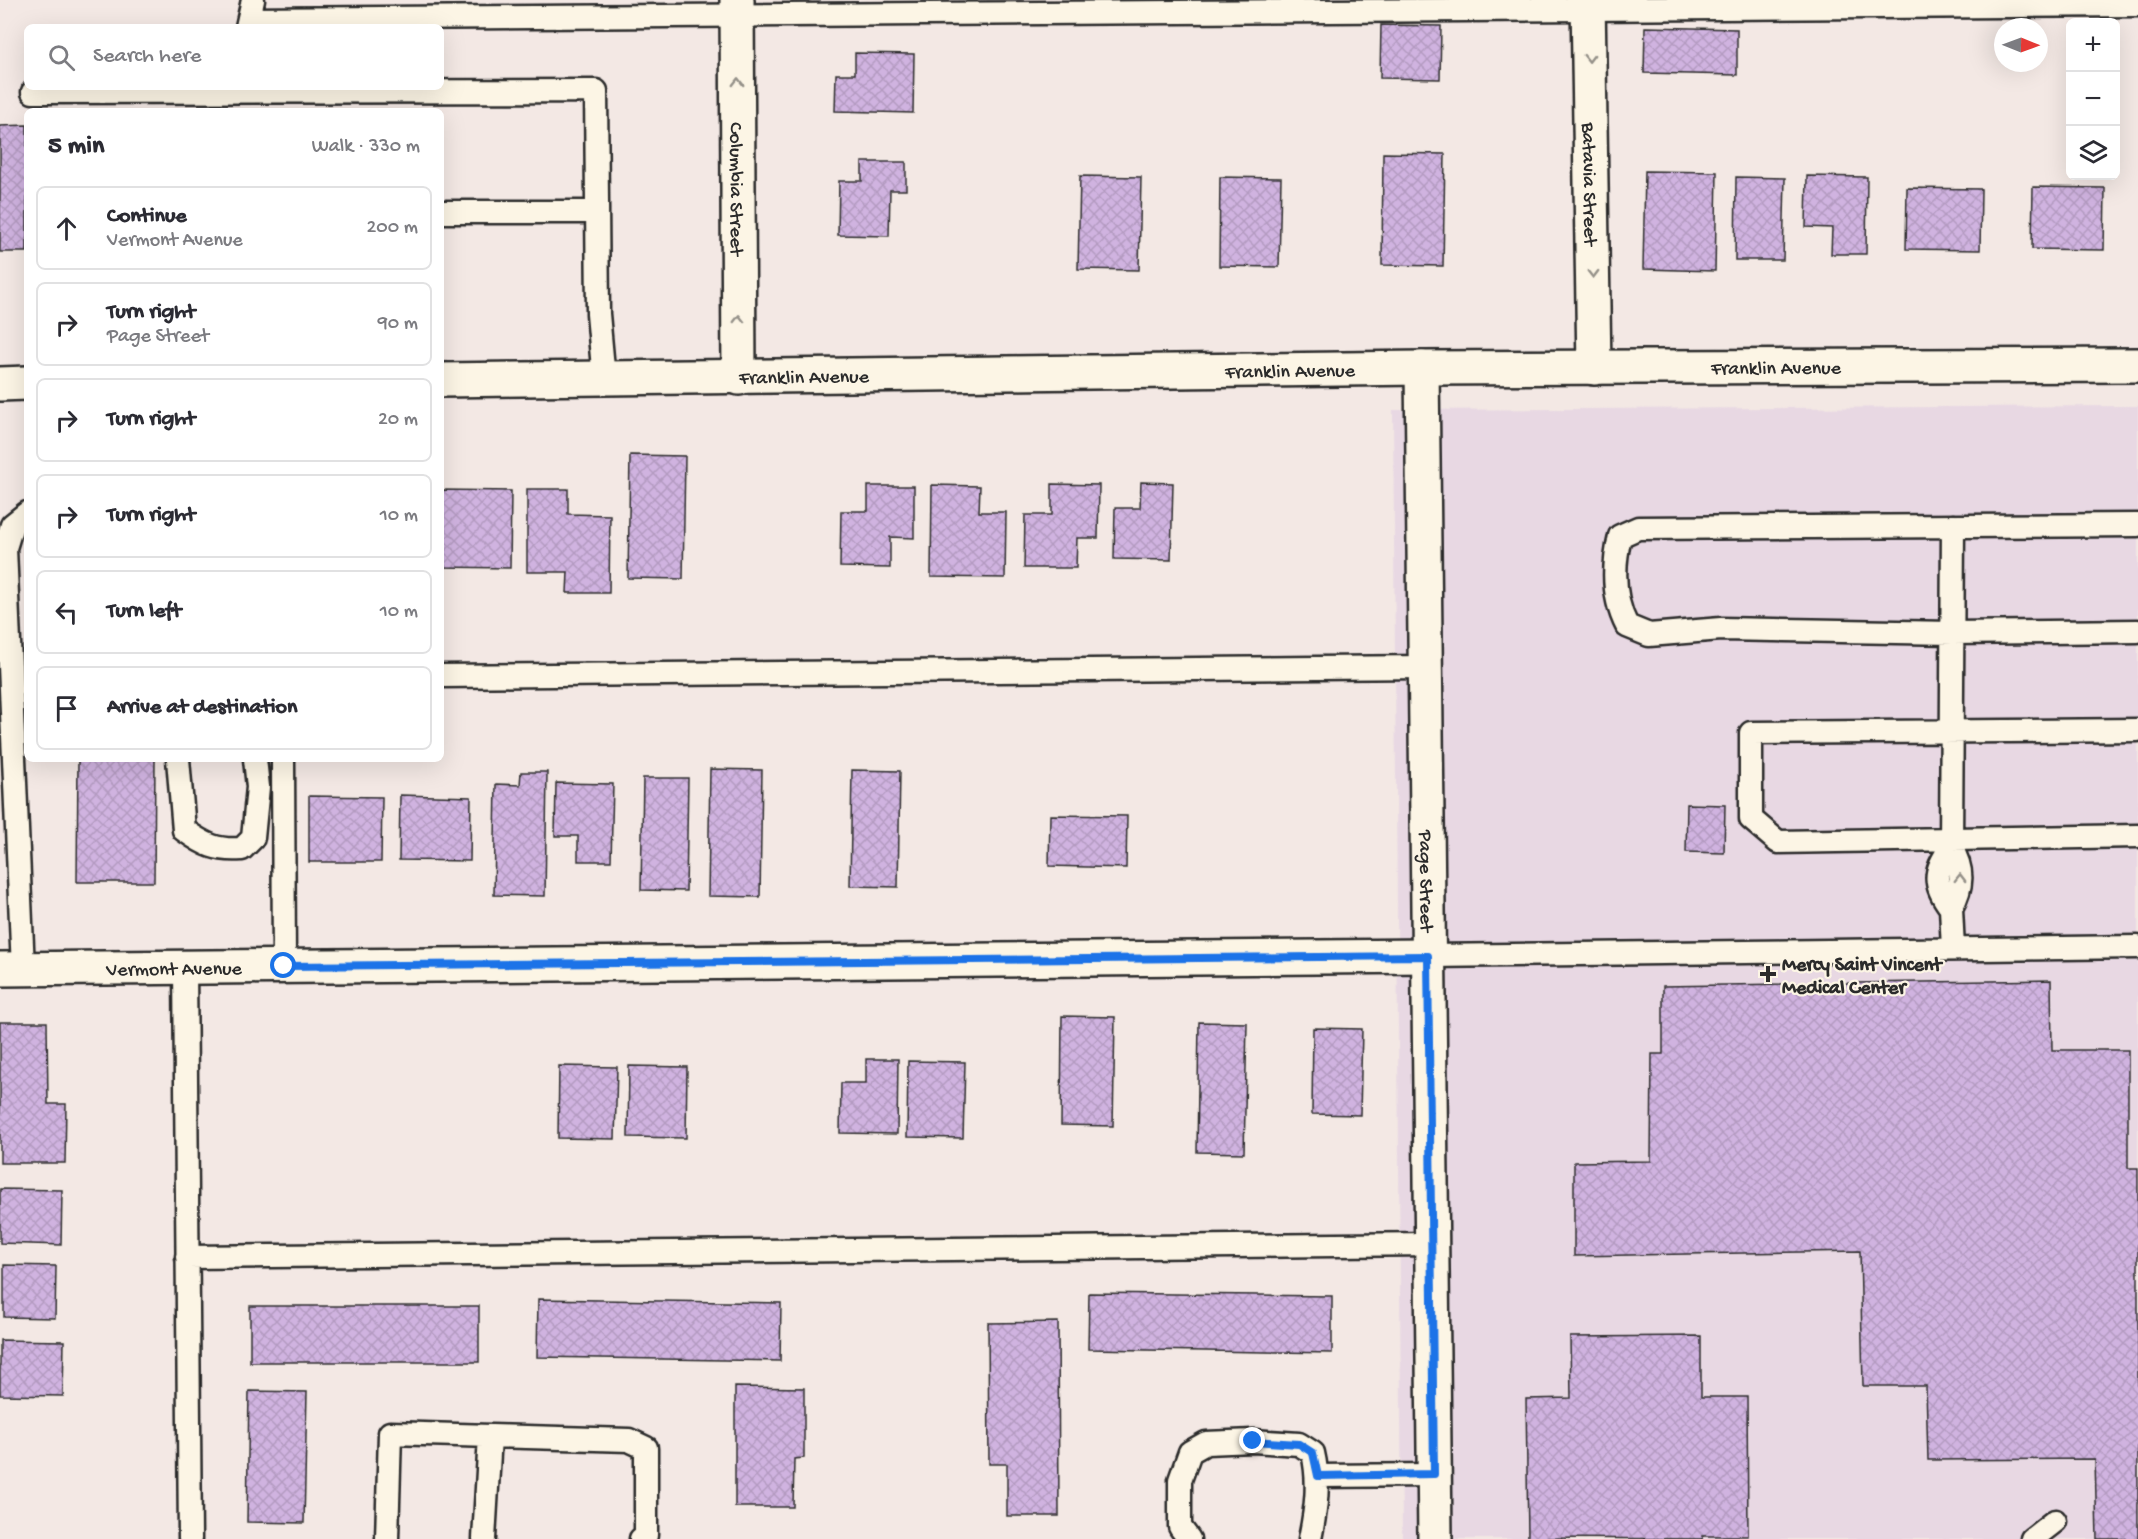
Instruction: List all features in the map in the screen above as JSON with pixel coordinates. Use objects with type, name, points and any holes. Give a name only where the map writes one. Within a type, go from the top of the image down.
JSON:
[{"type":"street","name":"Batavia Street","points":[[1588,5],[1594,368]]},
{"type":"street","name":"Columbia Street","points":[[737,8],[739,378]]},
{"type":"street","name":"Franklin Avenue","points":[[444,380],[1422,368],[2138,365]]},
{"type":"street","name":"Page Street","points":[[1422,368],[1435,1539]]},
{"type":"street","points":[[0,384],[24,383]]},
{"type":"street","name":"Vermont Avenue","points":[[12,969],[1428,956]]},
{"type":"lane","points":[[250,15],[737,8],[2138,5]]},
{"type":"lane","points":[[33,92],[312,101],[597,91],[598,314],[604,379]]},
{"type":"lane","points":[[444,212],[597,212]]},
{"type":"lane","points":[[12,969],[6,548],[12,525],[24,515]]},
{"type":"lane","points":[[2138,525],[1638,528],[1620,536],[1615,556],[1617,607],[1627,626],[1649,635],[1721,629],[1953,633],[2138,631]]},
{"type":"lane","points":[[1953,526],[1951,843],[1938,865],[1938,892],[1951,908],[1953,949]]},
{"type":"lane","points":[[444,676],[1426,667]]},
{"type":"lane","points":[[2138,730],[1751,733],[1751,819],[1778,842],[1951,843],[2138,836]]},
{"type":"lane","points":[[178,762],[184,830],[198,840],[222,850],[242,849],[253,838],[258,787],[255,762]]},
{"type":"lane","points":[[283,762],[284,966]]},
{"type":"lane","points":[[1428,956],[2138,947]]},
{"type":"lane","points":[[185,967],[190,1539]]},
{"type":"lane","points":[[187,1257],[1432,1244]]},
{"type":"lane","points":[[387,1539],[390,1433],[629,1440],[646,1448],[646,1535],[641,1539]]},
{"type":"lane","points":[[484,1539],[490,1436]]},
{"type":"lane","points":[[1190,1539],[1180,1527],[1180,1480],[1190,1452],[1206,1443],[1253,1441],[1299,1444],[1313,1453],[1318,1476],[1316,1512],[1310,1539]]},
{"type":"lane","points":[[1318,1476],[1434,1474]]},
{"type":"lane","points":[[2032,1539],[2055,1521]]},
{"type":"shaded area","name":"Mercy Saint Vincent Medical Center","points":[[2138,406],[2138,1539],[1402,1539],[1393,410]]},
{"type":"building","points":[[1381,25],[1441,26],[1440,79],[1380,78]]},
{"type":"building","points":[[1645,27],[1737,29],[1737,75],[1644,73]]},
{"type":"building","points":[[855,53],[914,54],[913,113],[835,111],[836,74],[855,74]]},
{"type":"building","points":[[24,125],[24,252],[0,252],[0,126]]},
{"type":"building","points":[[1383,153],[1445,154],[1443,266],[1382,265]]},
{"type":"building","points":[[862,162],[906,162],[906,190],[890,190],[889,236],[838,235],[839,181],[862,181]]},
{"type":"building","points":[[1645,171],[1717,172],[1715,271],[1643,269]]},
{"type":"building","points":[[1080,176],[1141,177],[1139,270],[1078,269]]},
{"type":"building","points":[[1807,176],[1867,177],[1866,254],[1831,254],[1832,228],[1806,227]]},
{"type":"building","points":[[1220,177],[1281,178],[1279,267],[1219,266]]},
{"type":"building","points":[[1736,177],[1785,178],[1783,260],[1735,260]]},
{"type":"building","points":[[2033,187],[2105,188],[2104,250],[2032,249]]},
{"type":"building","points":[[1907,188],[1981,189],[1980,250],[1906,249]]},
{"type":"building","points":[[630,455],[685,456],[683,579],[628,578]]},
{"type":"building","points":[[1141,482],[1173,483],[1171,560],[1114,559],[1115,508],[1140,508]]},
{"type":"building","points":[[1052,484],[1099,485],[1098,538],[1077,538],[1076,568],[1024,568],[1025,515],[1052,515]]},
{"type":"building","points":[[932,485],[980,486],[979,512],[1006,512],[1005,578],[931,577]]},
{"type":"building","points":[[868,486],[914,486],[914,538],[890,537],[890,568],[840,567],[841,511],[868,511]]},
{"type":"building","points":[[527,489],[568,489],[568,514],[610,515],[609,593],[567,593],[568,572],[527,572]]},
{"type":"building","points":[[444,490],[511,491],[510,568],[444,567]]},
{"type":"building","points":[[78,762],[155,762],[154,882],[77,882]]},
{"type":"building","points":[[710,769],[762,770],[760,897],[708,896]]},
{"type":"building","points":[[852,770],[900,771],[898,887],[850,886]]},
{"type":"building","points":[[521,772],[547,772],[545,896],[494,895],[496,784],[520,785]]},
{"type":"building","points":[[643,778],[688,778],[686,891],[641,890]]},
{"type":"building","points":[[556,783],[613,784],[611,861],[578,861],[578,836],[555,836]]},
{"type":"building","points":[[400,795],[471,797],[470,861],[399,860]]},
{"type":"building","points":[[309,796],[382,797],[381,862],[309,862]]},
{"type":"building","points":[[1687,804],[1725,805],[1724,853],[1686,852]]},
{"type":"building","points":[[1050,815],[1127,816],[1126,868],[1049,866]]},
{"type":"building","points":[[2051,980],[2052,1050],[2128,1050],[2128,1168],[2138,1168],[2138,1539],[2097,1539],[2095,1459],[1928,1460],[1926,1386],[1863,1386],[1860,1251],[1574,1256],[1574,1162],[1651,1161],[1652,1054],[1663,1054],[1663,986]]},
{"type":"building","points":[[1062,1016],[1115,1017],[1113,1126],[1061,1125]]},
{"type":"building","points":[[0,1022],[47,1022],[48,1104],[66,1104],[65,1163],[0,1163]]},
{"type":"building","points":[[1199,1022],[1247,1023],[1244,1153],[1197,1152]]},
{"type":"building","points":[[1313,1028],[1362,1029],[1360,1115],[1312,1114]]},
{"type":"building","points":[[866,1059],[898,1059],[897,1134],[840,1133],[841,1083],[866,1083]]},
{"type":"building","points":[[908,1061],[965,1062],[963,1138],[907,1137]]},
{"type":"building","points":[[559,1066],[617,1067],[615,1139],[558,1138]]},
{"type":"building","points":[[629,1066],[687,1067],[686,1138],[628,1137]]},
{"type":"building","points":[[0,1189],[62,1190],[61,1245],[0,1243]]},
{"type":"building","points":[[4,1265],[56,1266],[55,1318],[4,1317]]},
{"type":"building","points":[[1089,1293],[1332,1296],[1332,1353],[1088,1349]]},
{"type":"building","points":[[538,1299],[781,1303],[780,1361],[537,1357]]},
{"type":"building","points":[[250,1306],[479,1306],[479,1362],[250,1362]]},
{"type":"building","points":[[1058,1322],[1059,1516],[1007,1516],[1007,1464],[989,1464],[988,1323]]},
{"type":"building","points":[[1701,1336],[1701,1397],[1747,1397],[1748,1536],[1703,1536],[1703,1539],[1528,1538],[1526,1399],[1571,1398],[1570,1337]]},
{"type":"building","points":[[0,1340],[64,1341],[63,1396],[0,1395]]},
{"type":"building","points":[[735,1387],[804,1388],[804,1458],[794,1459],[793,1507],[735,1507]]},
{"type":"building","points":[[249,1391],[307,1392],[304,1523],[247,1522]]},
{"type":"place","name":"Mercy Saint Vincent Medical Center","points":[[1768,974]]},
{"type":"route","points":[[284,966],[1428,956],[1434,1474],[1318,1476],[1313,1453],[1299,1444],[1253,1441]]}]
